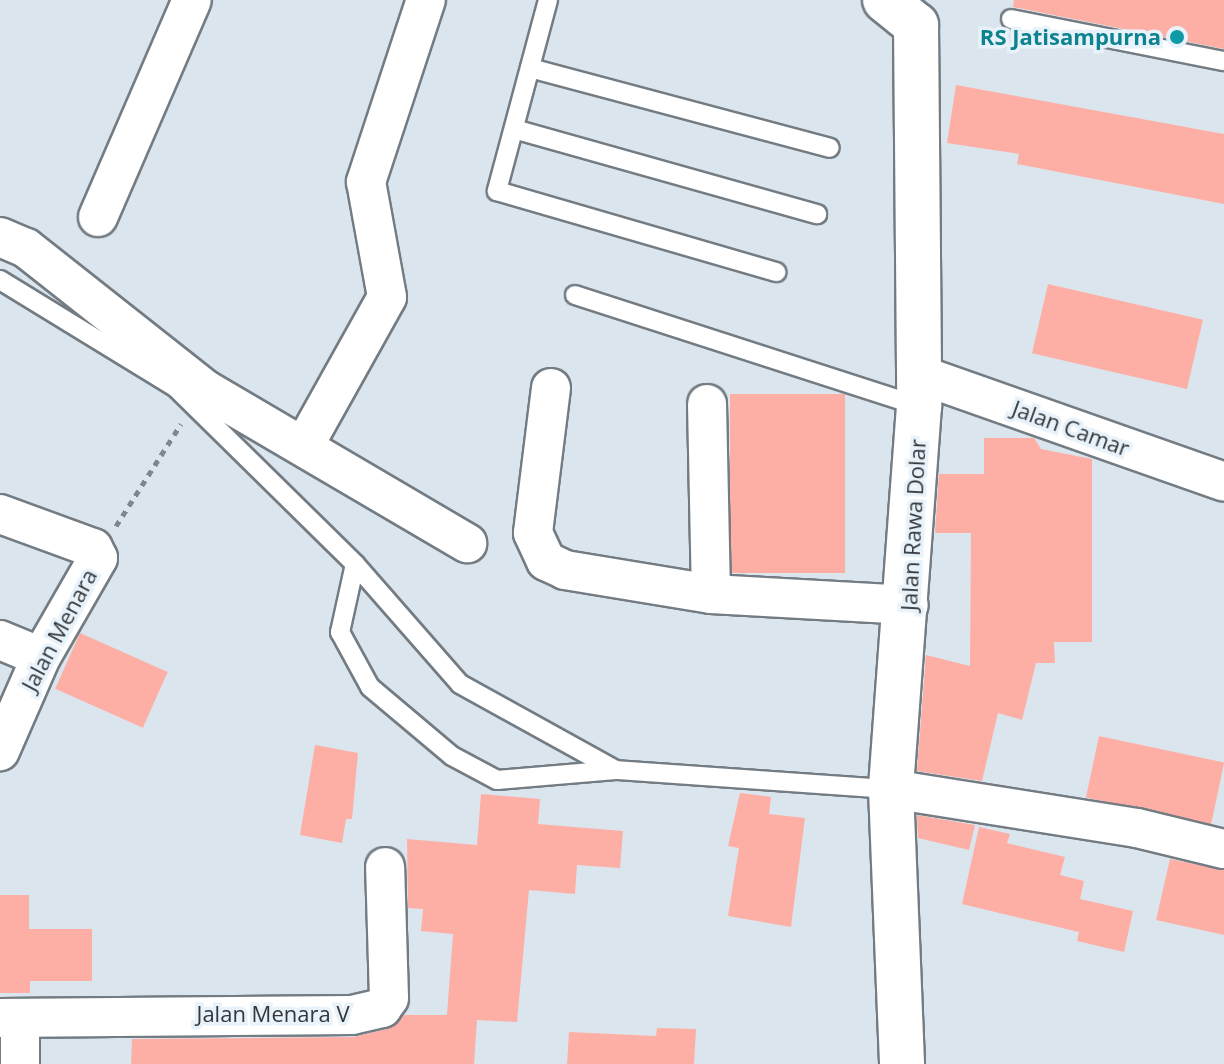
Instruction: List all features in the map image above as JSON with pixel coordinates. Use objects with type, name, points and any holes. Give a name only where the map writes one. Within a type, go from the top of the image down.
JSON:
[{"type":"street","points":[[98,217],[192,0]]},
{"type":"street","points":[[305,444],[387,297],[366,182],[426,0]]},
{"type":"street","name":"Jalan Rawa Dolar","points":[[902,1064],[891,789],[909,605],[918,390],[906,8]]},
{"type":"street","points":[[0,237],[26,248],[206,390],[305,444],[467,543]]},
{"type":"street","points":[[551,388],[536,549],[565,570],[711,594],[909,605]]},
{"type":"street","name":"Jalan Camar","points":[[918,390],[1224,482]]},
{"type":"street","points":[[707,404],[711,594]]},
{"type":"street","name":"Jalan Menara","points":[[0,514],[96,553],[41,657],[0,751]]},
{"type":"street","points":[[0,640],[41,657]]},
{"type":"street","points":[[891,789],[1137,828],[1224,849]]},
{"type":"street","name":"Jalan Menara V","points":[[10,1018],[352,1015],[382,1008],[389,998],[385,867]]},
{"type":"street","points":[[10,1018],[20,1064]]},
{"type":"lane","points":[[548,0],[497,191],[776,272]]},
{"type":"lane","points":[[1011,19],[1224,61]]},
{"type":"lane","points":[[530,68],[830,148]]},
{"type":"lane","points":[[514,129],[817,214]]},
{"type":"lane","points":[[5,287],[176,388],[355,564],[460,684],[616,770]]},
{"type":"lane","points":[[575,295],[918,390]]},
{"type":"lane","points":[[355,564],[340,632],[370,687],[452,756],[497,780],[616,770],[891,789]]},
{"type":"path","name":"Jalan Menara","points":[[96,553],[149,482],[191,405]]},
{"type":"building","name":"RS Jatisampurna","points":[[1014,0],[1224,0],[1224,49],[1013,7]]},
{"type":"building","points":[[956,85],[1224,134],[1224,204],[1017,164],[1019,154],[947,143]]},
{"type":"building","points":[[1048,284],[1203,320],[1187,389],[1032,353]]},
{"type":"building","points":[[730,394],[845,394],[845,573],[730,573]]},
{"type":"building","points":[[984,438],[1034,438],[1041,449],[1092,459],[1092,642],[1054,642],[1055,663],[1036,663],[1022,720],[998,713],[982,781],[917,771],[926,655],[970,666],[971,533],[935,533],[939,474],[984,474]]},
{"type":"building","points":[[80,633],[168,672],[143,728],[55,689]]},
{"type":"building","points":[[1099,736],[1224,763],[1211,824],[1086,798]]},
{"type":"building","points":[[315,745],[358,753],[352,819],[346,819],[342,843],[300,835]]},
{"type":"building","points":[[740,793],[771,797],[769,814],[805,818],[791,927],[728,916],[739,848],[728,846]]},
{"type":"building","points":[[481,794],[540,799],[538,824],[623,831],[620,868],[577,865],[575,894],[529,890],[517,1022],[477,1020],[474,1064],[131,1064],[132,1039],[353,1037],[387,1029],[404,1015],[447,1015],[453,934],[421,931],[423,909],[408,908],[407,839],[477,845]]},
{"type":"building","points":[[917,815],[975,825],[969,850],[918,838]]},
{"type":"building","points":[[979,827],[1010,834],[1007,843],[1065,857],[1060,875],[1084,881],[1080,899],[1133,911],[1124,952],[1077,941],[1079,932],[962,904]]},
{"type":"building","points":[[1170,859],[1224,870],[1224,935],[1156,920]]},
{"type":"building","points":[[0,895],[29,895],[29,929],[92,929],[92,981],[30,981],[30,993],[0,993]]},
{"type":"building","points":[[657,1028],[696,1029],[694,1064],[567,1064],[569,1032],[656,1036]]},
{"type":"place","name":"RS Jatisampurna","points":[[1177,37]]}]
